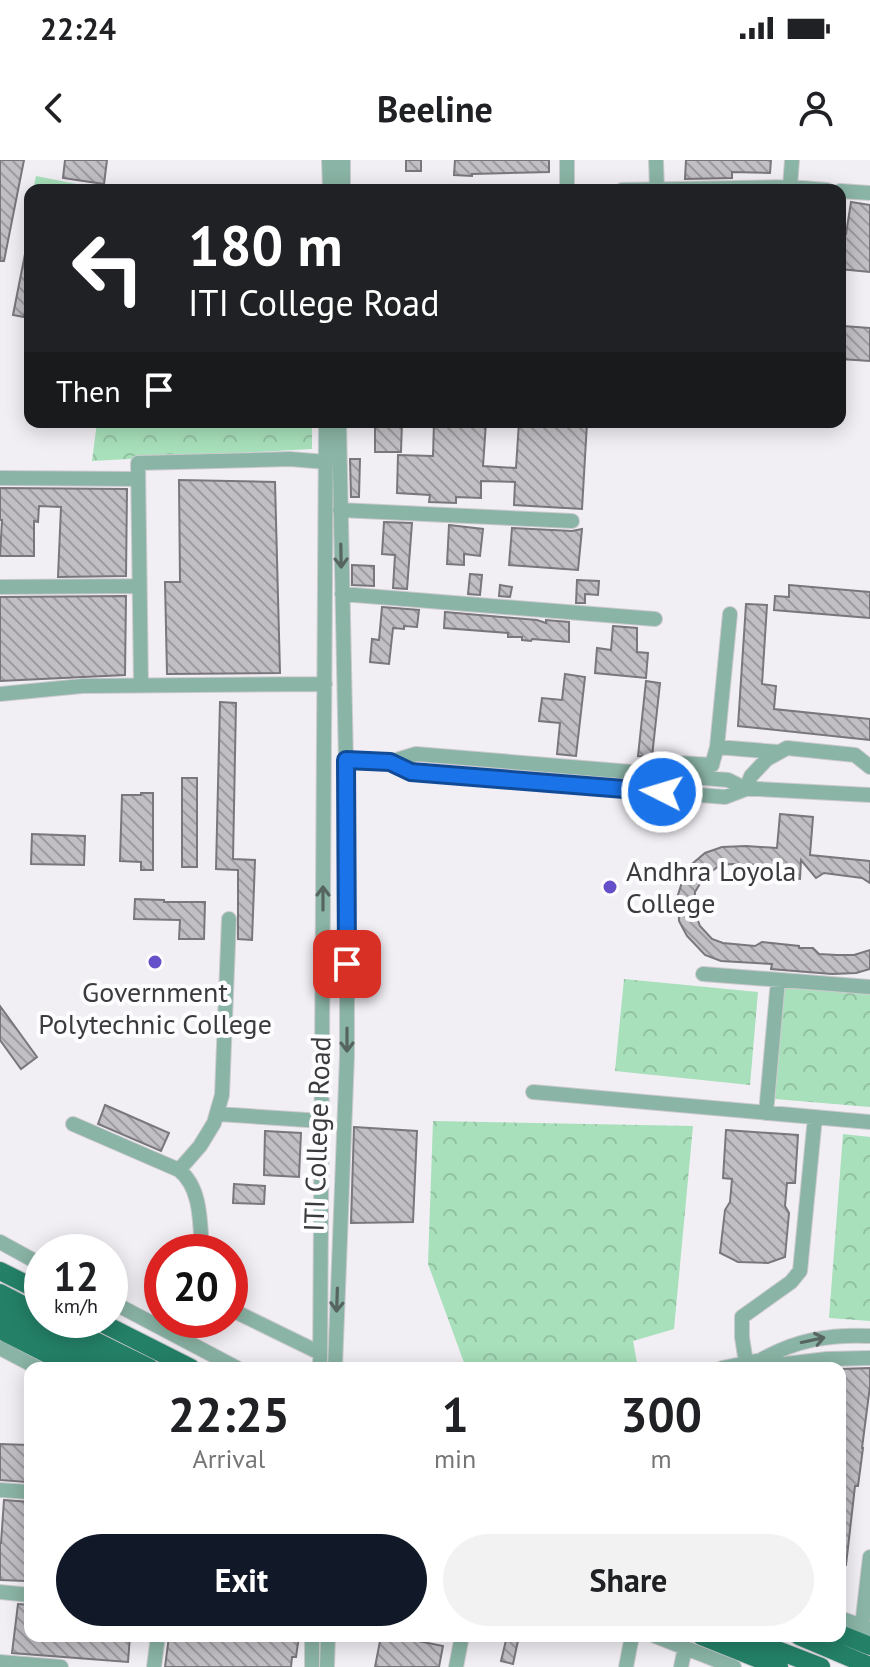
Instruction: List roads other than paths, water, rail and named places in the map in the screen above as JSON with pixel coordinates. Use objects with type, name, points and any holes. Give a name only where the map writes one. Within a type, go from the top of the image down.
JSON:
[{"type":"main road","points":[[0,1271],[24,1283]]},
{"type":"main road","points":[[0,1293],[24,1306]]},
{"type":"main road","points":[[0,1312],[101,1362]]},
{"type":"main road","points":[[0,1330],[63,1362]]},
{"type":"main road","points":[[128,1336],[179,1362]]},
{"type":"main road","points":[[89,1338],[138,1362]]},
{"type":"main road","points":[[846,1636],[870,1646]]},
{"type":"main road","points":[[716,1642],[779,1667]]},
{"type":"main road","points":[[756,1642],[821,1667]]},
{"type":"main road","points":[[813,1642],[870,1666]]},
{"type":"street","points":[[329,160],[330,184]]},
{"type":"street","points":[[343,160],[343,184]]},
{"type":"street","points":[[567,160],[567,184]]},
{"type":"street","points":[[656,160],[657,184]]},
{"type":"street","points":[[790,184],[792,160]]},
{"type":"street","points":[[846,191],[870,193]]},
{"type":"street","name":"ITI College Road","points":[[320,1361],[326,428]]},
{"type":"street","name":"ITI College Road","points":[[335,1362],[347,1056],[346,760],[339,428]]},
{"type":"street","points":[[141,685],[138,463],[290,459],[326,462]]},
{"type":"street","points":[[0,478],[138,479]]},
{"type":"street","points":[[340,510],[572,521]]},
{"type":"street","points":[[0,587],[139,586]]},
{"type":"street","points":[[342,594],[655,619]]},
{"type":"street","points":[[679,763],[712,765],[717,747],[730,614]]},
{"type":"street","points":[[0,694],[82,686],[325,684]]},
{"type":"street","points":[[717,747],[779,752]]},
{"type":"street","points":[[746,789],[751,776],[767,759],[787,748],[855,755],[867,762]]},
{"type":"street","points":[[346,760],[390,762],[416,754],[728,780],[746,789]]},
{"type":"street","points":[[390,762],[411,772],[725,797],[746,789],[870,795]]},
{"type":"street","points":[[662,792],[664,775]]},
{"type":"street","points":[[179,1170],[200,1146],[214,1123],[222,1095],[229,919]]},
{"type":"street","points":[[703,974],[870,987]]},
{"type":"street","points":[[766,1113],[778,980]]},
{"type":"street","points":[[533,1092],[870,1122]]},
{"type":"street","points":[[218,1114],[322,1121]]},
{"type":"street","points":[[754,1362],[742,1337],[742,1317],[791,1282],[800,1271],[815,1117]]},
{"type":"street","points":[[73,1124],[187,1176],[197,1200],[200,1234]]},
{"type":"street","points":[[0,1242],[24,1255]]},
{"type":"street","points":[[128,1310],[226,1362]]},
{"type":"street","points":[[248,1319],[320,1361]]},
{"type":"street","points":[[758,1362],[782,1348],[825,1337],[870,1336]]},
{"type":"street","points":[[0,1348],[27,1362]]},
{"type":"street","points":[[802,1362],[870,1358]]},
{"type":"street","points":[[0,1490],[24,1492]]},
{"type":"street","points":[[846,1620],[866,1628],[870,1557]]},
{"type":"street","points":[[0,1592],[24,1594]]},
{"type":"street","points":[[154,1667],[157,1642]]},
{"type":"street","points":[[312,1642],[312,1667]]},
{"type":"street","points":[[327,1667],[328,1642]]},
{"type":"street","points":[[456,1667],[461,1642]]},
{"type":"street","points":[[626,1667],[631,1642]]},
{"type":"street","points":[[670,1642],[734,1667]]},
{"type":"street","points":[[681,1667],[685,1648]]},
{"type":"street","points":[[0,1662],[61,1667]]},
{"type":"place","name":"Andhra Loyola College","points":[[610,887]]},
{"type":"place","name":"Government Polytechnic College","points":[[155,962]]}]
